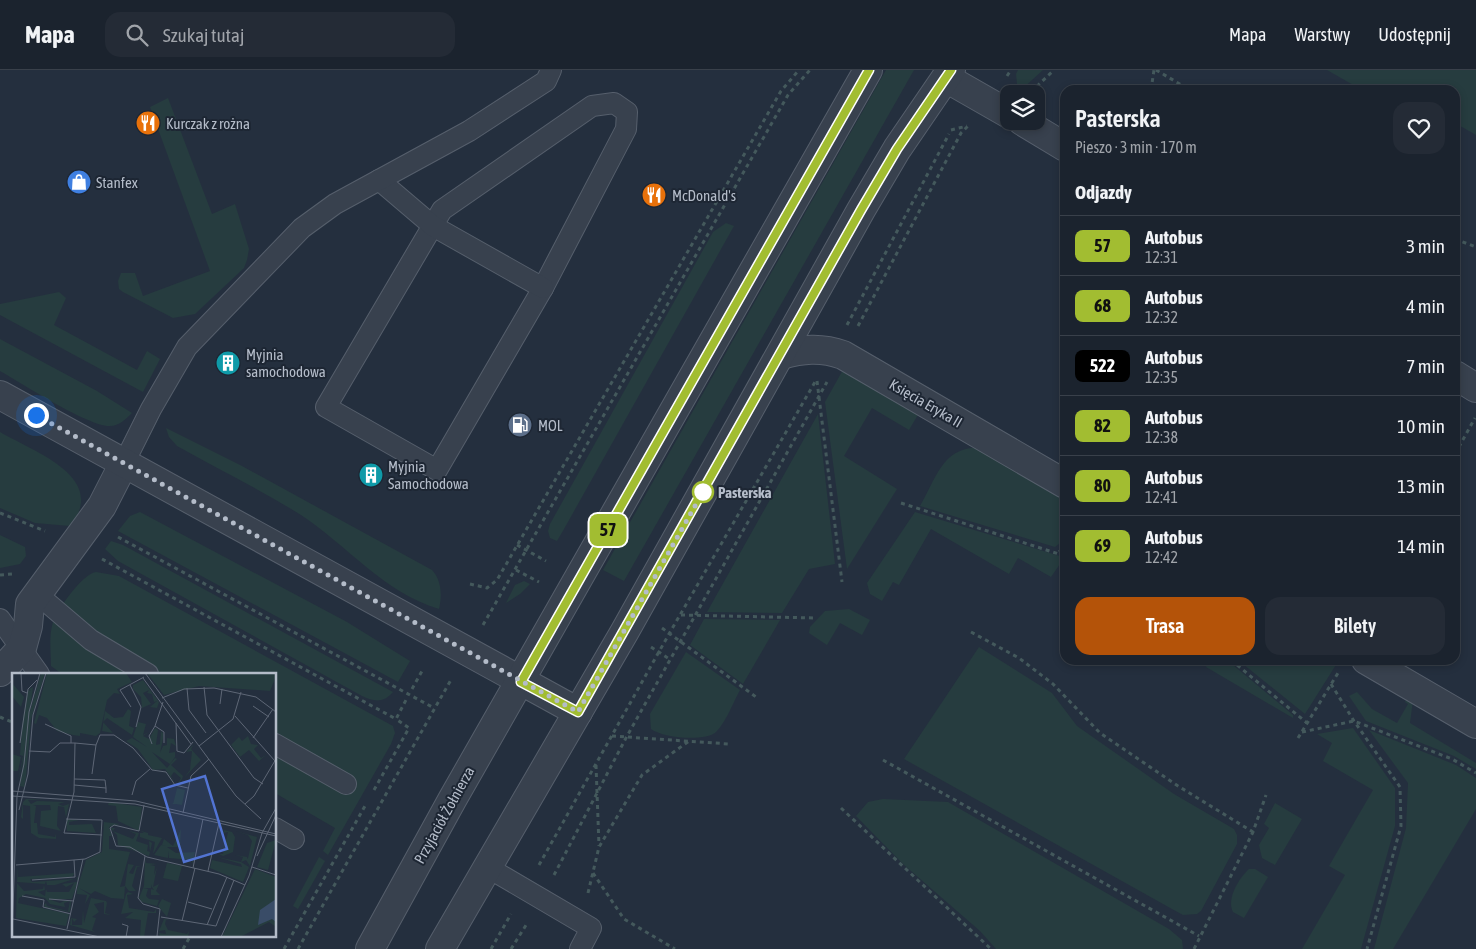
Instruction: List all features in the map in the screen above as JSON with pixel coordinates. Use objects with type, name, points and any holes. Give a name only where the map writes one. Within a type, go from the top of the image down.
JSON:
[{"type":"street","name":"Przyjaciół Żołnierza","points":[[370,949],[452,800],[521,682],[868,70]]},
{"type":"street","points":[[440,949],[578,712],[897,149],[948,74],[1000,108]]},
{"type":"street","points":[[1037,130],[1060,144]]},
{"type":"street","name":"Księcia Eryka II","points":[[781,354],[806,348],[833,351],[843,355],[1060,481]]},
{"type":"street","points":[[1460,378],[1476,388]]},
{"type":"street","points":[[0,395],[578,712]]},
{"type":"street","points":[[0,672],[22,648],[28,626],[30,604],[102,506],[124,463]]},
{"type":"street","points":[[1356,665],[1476,724]]},
{"type":"lane","points":[[124,463],[162,389],[187,347],[302,228],[335,204],[469,131],[546,81],[550,70]]},
{"type":"lane","points":[[614,103],[627,112],[626,130],[543,288],[437,470],[326,407],[442,210],[592,106],[614,103]]},
{"type":"lane","points":[[379,180],[432,226],[543,288]]},
{"type":"lane","points":[[37,594],[91,640],[146,673]]},
{"type":"lane","points":[[0,619],[22,648],[37,673]]},
{"type":"lane","points":[[276,745],[346,784]]},
{"type":"lane","points":[[276,829],[294,839]]},
{"type":"lane","points":[[487,867],[591,928],[580,949]]},
{"type":"path","points":[[470,584],[482,587],[492,585],[781,91],[799,70]]},
{"type":"path","points":[[493,608],[788,95],[810,70]]},
{"type":"path","points":[[1038,85],[1054,70]]},
{"type":"path","points":[[1152,85],[1155,70],[1181,85]]},
{"type":"path","points":[[855,332],[961,133],[971,121]]},
{"type":"path","points":[[842,334],[955,124]]},
{"type":"path","points":[[1460,241],[1476,247]]},
{"type":"path","points":[[511,949],[533,895],[596,764],[816,379],[842,582]]},
{"type":"path","points":[[491,949],[533,895],[596,794],[828,381]]},
{"type":"path","points":[[1460,445],[1476,417]]},
{"type":"path","points":[[901,503],[1059,552]]},
{"type":"path","points":[[0,513],[40,530],[47,531]]},
{"type":"path","points":[[110,535],[126,541],[434,708]]},
{"type":"path","points":[[517,545],[546,561]]},
{"type":"path","points":[[93,555],[396,719],[409,728],[371,796]]},
{"type":"path","points":[[516,570],[533,579]]},
{"type":"path","points":[[680,614],[815,618]]},
{"type":"path","points":[[661,628],[756,697]]},
{"type":"path","points":[[971,632],[1019,658],[1054,684],[1100,733],[1178,786],[1253,832]]},
{"type":"path","points":[[648,645],[671,660]]},
{"type":"path","points":[[1237,665],[1307,723]]},
{"type":"path","points":[[1298,738],[1331,684],[1353,665]]},
{"type":"path","points":[[412,689],[422,671]]},
{"type":"path","points":[[1331,684],[1400,787],[1400,826],[1367,949]]},
{"type":"path","points":[[298,949],[442,694]]},
{"type":"path","points":[[396,719],[406,700]]},
{"type":"path","points":[[0,717],[12,722]]},
{"type":"path","points":[[1302,732],[1354,721],[1452,759],[1476,773]]},
{"type":"path","points":[[612,736],[729,744]]},
{"type":"path","points":[[599,847],[642,776],[689,741]]},
{"type":"path","points":[[883,760],[1199,936]]},
{"type":"path","points":[[581,922],[599,847],[596,764]]},
{"type":"path","points":[[1194,949],[1253,832],[1266,795]]},
{"type":"path","points":[[284,949],[366,804]]},
{"type":"path","points":[[841,808],[990,949]]},
{"type":"path","points":[[593,873],[624,919],[674,949]]},
{"type":"path","points":[[183,949],[190,936]]},
{"type":"green space","points":[[886,70],[914,70],[624,581],[603,570]]},
{"type":"green space","points":[[1018,70],[1043,70],[1026,85],[1018,85],[1016,74]]},
{"type":"green space","points":[[1327,70],[1476,70],[1476,135],[1460,126],[1460,85],[1353,85]]},
{"type":"green space","points":[[168,98],[212,214],[235,204],[249,249],[244,268],[195,314],[173,318],[123,292],[119,289],[118,281],[121,273],[135,273],[143,296],[210,271],[150,107]]},
{"type":"green space","points":[[726,223],[734,226],[557,541],[550,538],[548,531],[550,524],[713,232]]},
{"type":"green space","points":[[59,292],[66,298],[54,325],[137,370],[147,351],[160,359],[143,392],[0,315],[0,304]]},
{"type":"green space","points":[[0,339],[97,391],[132,413],[125,420],[110,426],[87,420],[55,403],[0,371]]},
{"type":"green space","points":[[844,368],[919,413],[909,430],[872,408],[844,456],[897,489],[847,569],[825,402]]},
{"type":"green space","points":[[818,414],[835,564],[809,569],[782,613],[707,612]]},
{"type":"green space","points":[[166,428],[242,466],[432,570],[438,579],[440,589],[439,609],[400,592],[301,515],[177,446],[169,437]]},
{"type":"green space","points":[[0,432],[47,457],[74,480],[80,493],[80,509],[70,526],[35,523],[0,508]]},
{"type":"green space","points":[[981,448],[1060,493],[1060,543],[1055,547],[920,506],[942,466],[958,452]]},
{"type":"green space","points":[[140,512],[347,622],[410,661],[398,682],[118,531],[130,516]]},
{"type":"green space","points":[[915,512],[1060,556],[1060,564],[1051,577],[1018,558],[1009,574],[931,529],[899,585],[893,582],[882,601],[870,594],[867,583]]},
{"type":"green space","points":[[0,535],[25,547],[26,556],[20,564],[0,568]]},
{"type":"green space","points":[[111,541],[123,545],[393,692],[382,700],[362,696],[118,561],[105,549]]},
{"type":"green space","points":[[96,572],[119,576],[393,726],[395,733],[391,744],[328,855],[323,851],[335,828],[276,794],[276,673],[61,673],[51,666],[51,635],[54,620],[70,594],[90,574]]},
{"type":"green space","points":[[524,581],[530,584],[520,594],[506,603],[515,585]]},
{"type":"green space","points":[[849,609],[870,620],[862,635],[840,623],[827,645],[809,633],[810,627],[825,611]]},
{"type":"green space","points":[[704,619],[780,620],[743,684],[690,645]]},
{"type":"green space","points":[[979,647],[1052,693],[1077,726],[1174,794],[1234,829],[1237,835],[1237,844],[1201,911],[1197,914],[1183,915],[904,759]]},
{"type":"green space","points":[[686,652],[740,690],[726,718],[716,732],[703,737],[674,737],[651,729],[650,714]]},
{"type":"green space","points":[[1207,665],[1233,665],[1293,715],[1293,718],[1206,667]]},
{"type":"green space","points":[[1244,665],[1336,665],[1305,714]]},
{"type":"green space","points":[[1357,692],[1372,709],[1397,723],[1408,704],[1405,702],[1408,697],[1413,700],[1410,723],[1476,763],[1476,769],[1454,756],[1366,721],[1349,696]]},
{"type":"green space","points":[[1353,728],[1395,788],[1395,826],[1361,949],[1302,949],[1345,875],[1329,866],[1373,790],[1323,761],[1332,743],[1317,734]]},
{"type":"green space","points":[[1369,730],[1456,765],[1476,778],[1476,809],[1393,949],[1374,949],[1406,828],[1408,783]]},
{"type":"green space","points":[[883,799],[948,802],[1169,929],[1182,940],[1183,949],[996,949],[980,931],[903,864],[856,816],[868,802]]},
{"type":"green space","points":[[1275,803],[1302,819],[1275,865],[1262,858],[1259,845],[1269,828],[1264,824]]},
{"type":"green space","points":[[319,857],[325,861],[298,909],[293,906]]},
{"type":"green space","points":[[1249,869],[1255,869],[1268,877],[1244,918],[1233,912],[1231,901],[1238,883]]},
{"type":"bus line","name":"57","points":[[869,70],[521,682],[578,712],[861,210],[897,149],[951,70]]},
{"type":"place","name":"Kurczak z rożna","points":[[148,123]]},
{"type":"place","name":"Stanfex","points":[[79,182]]},
{"type":"place","name":"McDonald's","points":[[654,195]]},
{"type":"place","name":"Myjnia samochodowa","points":[[228,363]]},
{"type":"place","name":"MOL","points":[[520,425]]},
{"type":"place","name":"Myjnia Samochodowa","points":[[371,475]]},
{"type":"place","name":"Pasterska","points":[[703,492]]},
{"type":"route","points":[[36,415],[578,712],[703,492]]}]
